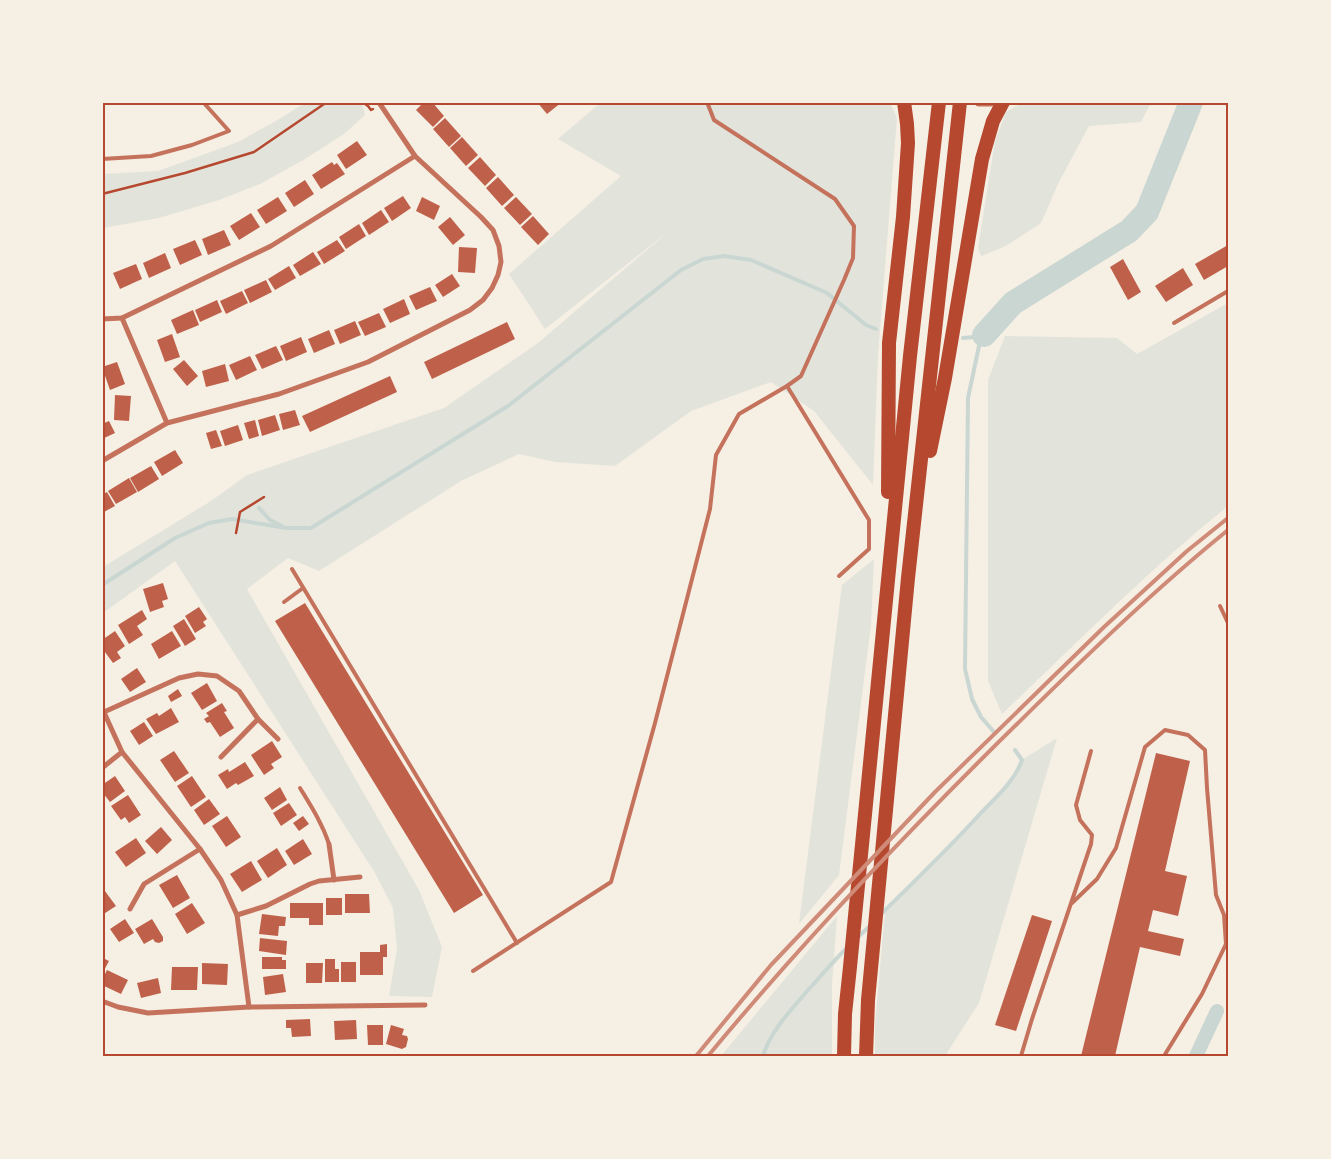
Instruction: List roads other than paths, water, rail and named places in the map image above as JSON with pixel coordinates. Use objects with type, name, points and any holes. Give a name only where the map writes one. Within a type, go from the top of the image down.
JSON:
[{"type":"highway","points":[[888,580],[889,343],[906,185],[907,124],[904,102]]},
{"type":"highway","points":[[844,1056],[845,1014],[910,356],[939,102]]},
{"type":"highway","points":[[866,1056],[868,1000],[883,833],[914,524],[960,102]]},
{"type":"highway","points":[[914,524],[946,378],[982,159],[993,122],[1003,102]]},
{"type":"street","points":[[979,102],[991,102]]},
{"type":"street","points":[[102,461],[167,423],[279,394],[368,362],[470,310],[483,300],[492,288],[501,262],[499,246],[493,230],[482,217],[415,156],[380,104]]},
{"type":"street","points":[[102,319],[122,318],[271,246],[415,156]]},
{"type":"street","points":[[122,318],[167,423]]},
{"type":"street","points":[[249,1007],[237,915],[221,880],[200,849],[122,752],[103,710],[179,678],[198,674],[218,676],[239,690],[258,718],[278,739]]},
{"type":"street","points":[[221,757],[258,718]]},
{"type":"street","points":[[102,768],[122,752]]},
{"type":"street","points":[[329,844],[334,880]]},
{"type":"street","points":[[130,910],[144,884],[200,849]]},
{"type":"street","points":[[237,915],[266,906],[319,881],[360,878]]},
{"type":"street","points":[[102,1001],[118,1007],[148,1012],[249,1007],[425,1006]]},
{"type":"lane","points":[[102,159],[151,156],[229,131],[203,102]]},
{"type":"lane","points":[[472,971],[611,882],[655,723],[710,509],[716,455],[739,414],[787,386],[800,376],[853,258],[854,226],[835,198],[714,120],[707,102]]},
{"type":"lane","points":[[1174,323],[1228,292]]},
{"type":"lane","points":[[787,386],[869,520],[869,549],[839,576]]},
{"type":"lane","points":[[292,569],[517,943]]},
{"type":"lane","points":[[284,602],[303,588]]},
{"type":"lane","points":[[1220,606],[1228,623]]},
{"type":"lane","points":[[1072,903],[1096,879],[1116,848],[1145,747],[1165,730],[1188,735],[1205,750],[1216,895],[1224,915],[1226,944],[1202,994],[1164,1056]]},
{"type":"lane","points":[[1021,1056],[1091,844],[1092,835],[1080,820],[1076,805],[1090,751]]},
{"type":"lane","points":[[300,788],[319,820],[329,844]]},
{"type":"waterway","points":[[984,335],[1013,303],[1129,231],[1147,212],[1191,102]]},
{"type":"waterway","points":[[102,585],[175,538],[209,523],[232,519],[286,528],[311,528],[508,406],[681,270],[703,259],[724,256],[751,260],[827,293],[866,325],[876,329]]},
{"type":"waterway","points":[[984,335],[979,346],[968,398],[965,669],[972,699],[981,717],[994,732]]},
{"type":"waterway","points":[[963,338],[984,335]]},
{"type":"waterway","points":[[259,508],[270,520],[282,526]]},
{"type":"waterway","points":[[880,915],[943,853],[1010,782],[1022,760],[1015,750]]},
{"type":"waterway","points":[[857,938],[872,924]]},
{"type":"waterway","points":[[763,1056],[771,1038],[782,1021],[848,947]]},
{"type":"waterway","points":[[1196,1056],[1217,1011]]},
{"type":"railway","points":[[696,1056],[771,965],[935,792],[1104,627],[1187,551],[1228,518]]},
{"type":"railway","points":[[708,1056],[819,928],[937,804],[1120,624],[1228,530]]}]
